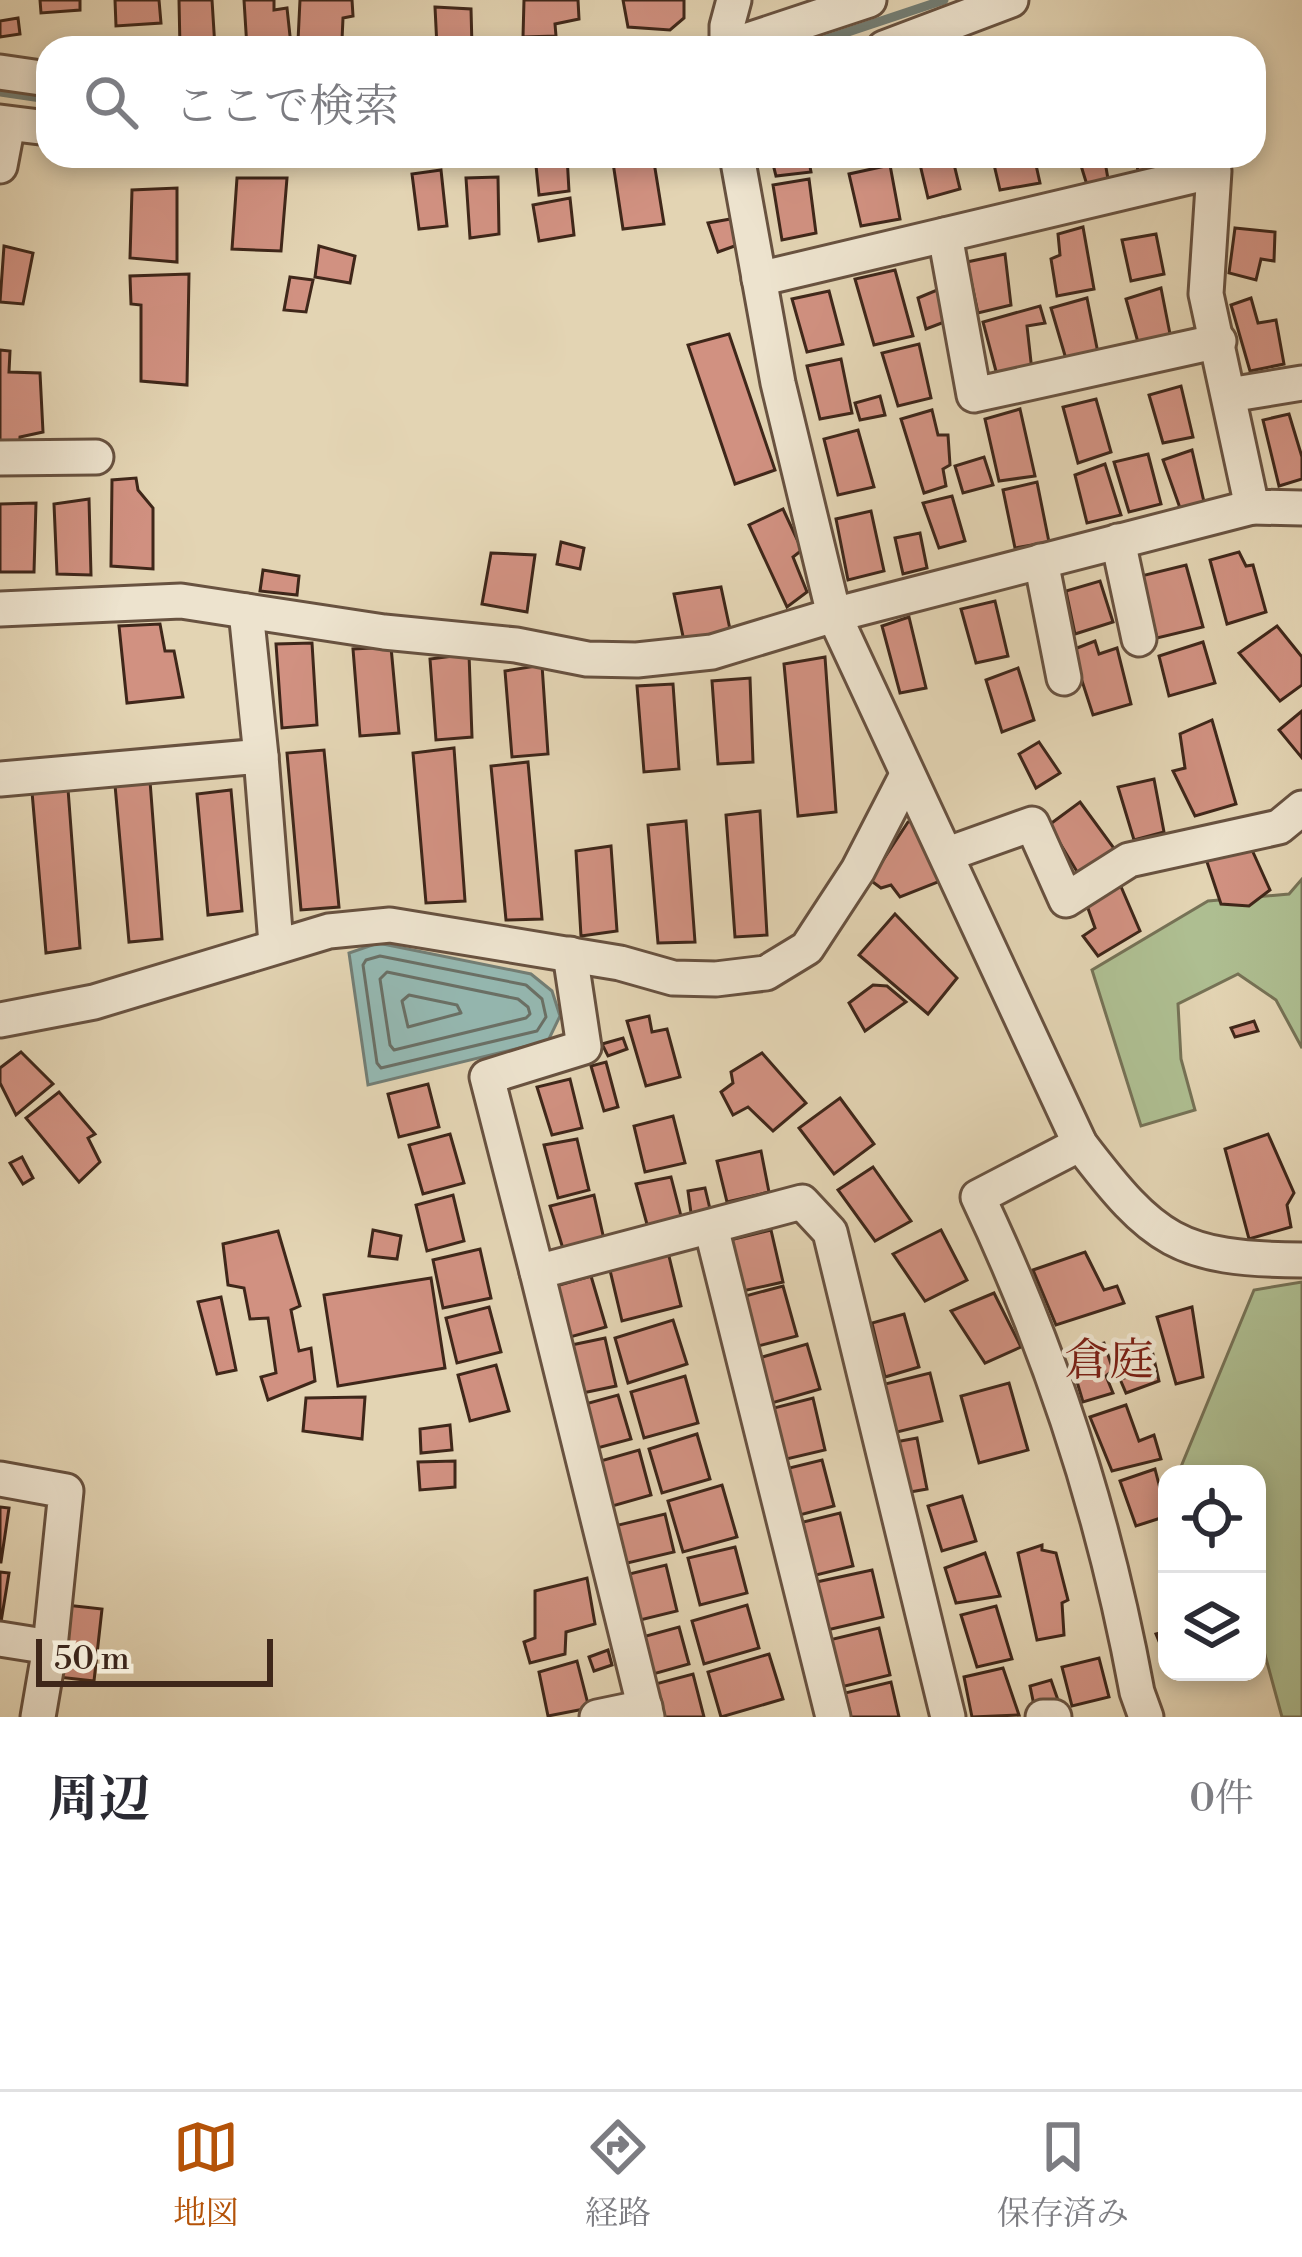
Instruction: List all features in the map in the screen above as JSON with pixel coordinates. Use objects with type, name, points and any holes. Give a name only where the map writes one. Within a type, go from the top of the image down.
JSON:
[{"type":"street","points":[[727,36],[734,0]]},
{"type":"street","points":[[762,36],[868,0]]},
{"type":"street","points":[[916,36],[1011,0]]},
{"type":"street","points":[[0,72],[36,78]]},
{"type":"street","points":[[0,166],[4,123],[36,127]]},
{"type":"street","points":[[739,168],[778,383],[834,615],[1080,1144],[1125,1203],[1178,1243],[1219,1256],[1302,1260]]},
{"type":"street","points":[[759,279],[1214,171],[1206,294],[1252,507]]},
{"type":"street","points":[[944,235],[974,394],[1219,341]]},
{"type":"street","points":[[1229,395],[1302,383]]},
{"type":"street","points":[[0,458],[96,457]]},
{"type":"street","points":[[0,609],[181,601],[383,632],[637,661],[712,652],[834,615],[1252,507],[1302,508]]},
{"type":"street","points":[[1118,541],[1139,639]]},
{"type":"street","points":[[1041,561],[1064,677]]},
{"type":"street","points":[[246,611],[276,944]]},
{"type":"street","points":[[0,778],[261,756]]},
{"type":"street","points":[[0,1020],[94,1002],[328,931],[390,925],[570,954],[673,977],[716,979],[766,973],[807,948],[857,870],[907,775]]},
{"type":"street","points":[[948,854],[1032,824],[1066,900],[1129,860],[1280,827],[1302,808]]},
{"type":"street","points":[[570,954],[584,1047],[487,1077],[646,1712],[597,1717]]},
{"type":"street","points":[[1080,1144],[978,1197],[1016,1278],[1098,1514],[1146,1717]]},
{"type":"street","points":[[537,1272],[802,1202],[830,1232],[947,1717]]},
{"type":"street","points":[[711,1227],[833,1717]]},
{"type":"street","points":[[0,1480],[66,1491],[38,1717]]},
{"type":"street","points":[[0,1639],[50,1647]]},
{"type":"street","points":[[1043,1717],[1054,1717]]},
{"type":"green space","points":[[1302,879],[1302,1048],[1276,1000],[1238,974],[1178,1004],[1181,1059],[1195,1110],[1141,1126],[1092,970],[1208,901],[1289,894]]},
{"type":"green space","points":[[1302,1282],[1302,1717],[1282,1717],[1266,1659],[1266,1465],[1182,1465],[1254,1290]]},
{"type":"water","points":[[378,943],[531,974],[552,991],[560,1016],[548,1041],[368,1085],[349,953]]},
{"type":"building","points":[[40,0],[80,0],[80,10],[41,13]]},
{"type":"building","points":[[115,0],[159,0],[161,23],[116,26]]},
{"type":"building","points":[[179,0],[212,0],[214,36],[180,36]]},
{"type":"building","points":[[244,0],[274,0],[274,10],[287,8],[290,36],[246,36]]},
{"type":"building","points":[[300,0],[352,0],[353,16],[343,18],[342,36],[298,36]]},
{"type":"building","points":[[524,0],[578,0],[579,19],[555,24],[556,36],[523,36]]},
{"type":"building","points":[[623,0],[684,0],[684,18],[670,30],[628,27]]},
{"type":"building","points":[[435,7],[471,9],[472,36],[436,36]]},
{"type":"building","points":[[18,18],[20,34],[0,37],[0,21]]},
{"type":"building","points":[[536,168],[568,168],[569,191],[539,195]]},
{"type":"building","points":[[614,168],[655,168],[664,224],[623,229]]},
{"type":"building","points":[[774,168],[810,168],[811,172],[776,176]]},
{"type":"building","points":[[891,168],[900,219],[861,226],[849,174]]},
{"type":"building","points":[[921,168],[955,168],[960,189],[928,198]]},
{"type":"building","points":[[995,168],[1037,168],[1040,183],[1000,190]]},
{"type":"building","points":[[1082,168],[1106,168],[1108,179],[1087,185]]},
{"type":"building","points":[[1138,168],[1174,170],[1138,172]]},
{"type":"building","points":[[441,170],[447,226],[419,229],[412,174]]},
{"type":"building","points":[[498,177],[499,234],[470,238],[466,178]]},
{"type":"building","points":[[237,178],[287,178],[281,251],[232,249]]},
{"type":"building","points":[[809,179],[816,233],[782,240],[773,185]]},
{"type":"building","points":[[177,188],[177,262],[130,258],[132,190]]},
{"type":"building","points":[[570,198],[574,235],[539,241],[533,205]]},
{"type":"building","points":[[736,218],[743,243],[718,252],[708,223]]},
{"type":"building","points":[[1083,227],[1094,289],[1057,296],[1051,259],[1060,255],[1058,234]]},
{"type":"building","points":[[1235,228],[1275,232],[1274,261],[1261,259],[1256,280],[1229,273]]},
{"type":"building","points":[[1156,234],[1164,274],[1131,281],[1122,240]]},
{"type":"building","points":[[4,246],[33,253],[23,304],[0,302]]},
{"type":"building","points":[[319,246],[355,256],[350,283],[315,277]]},
{"type":"building","points":[[1005,254],[1011,305],[978,313],[967,262]]},
{"type":"building","points":[[895,270],[913,336],[874,345],[855,279]]},
{"type":"building","points":[[189,274],[187,385],[141,381],[141,305],[131,304],[130,276]]},
{"type":"building","points":[[290,277],[313,280],[306,312],[284,310]]},
{"type":"building","points":[[1161,288],[1171,339],[1139,346],[1126,299]]},
{"type":"building","points":[[937,290],[947,321],[926,329],[918,298]]},
{"type":"building","points":[[829,291],[843,344],[807,352],[792,299]]},
{"type":"building","points":[[1087,298],[1098,353],[1066,359],[1051,308]]},
{"type":"building","points":[[1251,298],[1258,323],[1276,320],[1284,364],[1250,371],[1231,305]]},
{"type":"building","points":[[1040,306],[1045,323],[1027,326],[1032,371],[997,375],[983,322]]},
{"type":"building","points":[[729,334],[775,470],[735,484],[688,345]]},
{"type":"building","points":[[919,344],[931,398],[898,406],[882,353]]},
{"type":"building","points":[[0,350],[10,351],[9,372],[40,373],[43,432],[20,437],[19,450],[0,449]]},
{"type":"building","points":[[841,359],[852,413],[820,419],[807,366]]},
{"type":"building","points":[[1181,386],[1193,437],[1163,443],[1149,395]]},
{"type":"building","points":[[880,396],[885,415],[860,420],[855,403]]},
{"type":"building","points":[[1096,399],[1111,452],[1078,463],[1063,407]]},
{"type":"building","points":[[1020,409],[1035,476],[999,481],[985,419]]},
{"type":"building","points":[[932,410],[938,435],[948,435],[950,465],[943,469],[946,486],[924,493],[901,419]]},
{"type":"building","points":[[1289,414],[1302,457],[1302,479],[1279,486],[1263,420]]},
{"type":"building","points":[[858,430],[874,487],[838,495],[824,439]]},
{"type":"building","points":[[1192,450],[1204,502],[1180,508],[1163,460]]},
{"type":"building","points":[[1148,454],[1161,504],[1129,512],[1114,462]]},
{"type":"building","points":[[984,457],[993,485],[963,493],[955,466]]},
{"type":"building","points":[[1105,464],[1121,515],[1087,523],[1075,475]]},
{"type":"building","points":[[136,478],[138,490],[153,508],[153,569],[111,566],[112,480]]},
{"type":"building","points":[[1037,482],[1049,542],[1015,548],[1003,490]]},
{"type":"building","points":[[952,496],[965,541],[939,548],[923,503]]},
{"type":"building","points":[[89,499],[91,575],[57,574],[54,504]]},
{"type":"building","points":[[36,503],[34,572],[0,572],[0,504]]},
{"type":"building","points":[[783,509],[802,550],[793,557],[807,592],[787,607],[749,525]]},
{"type":"building","points":[[871,511],[884,571],[848,580],[836,519]]},
{"type":"building","points":[[920,533],[927,568],[903,574],[895,538]]},
{"type":"building","points":[[561,542],[584,548],[580,569],[557,564]]},
{"type":"building","points":[[1239,552],[1246,566],[1253,565],[1266,612],[1227,624],[1210,560]]},
{"type":"building","points":[[491,553],[535,555],[527,612],[482,604]]},
{"type":"building","points":[[1186,565],[1203,627],[1157,638],[1141,576]]},
{"type":"building","points":[[263,570],[299,576],[297,595],[260,591]]},
{"type":"building","points":[[1100,581],[1113,622],[1075,634],[1066,591]]},
{"type":"building","points":[[721,587],[731,634],[684,641],[674,594]]},
{"type":"building","points":[[995,601],[1008,656],[976,663],[961,609]]},
{"type":"building","points":[[909,617],[926,688],[900,693],[882,626]]},
{"type":"building","points":[[160,624],[165,651],[174,651],[183,697],[127,703],[119,626]]},
{"type":"building","points":[[1277,626],[1302,657],[1302,685],[1280,701],[1239,653]]},
{"type":"building","points":[[1095,641],[1099,654],[1117,648],[1131,704],[1093,715],[1072,650]]},
{"type":"building","points":[[1203,642],[1215,683],[1169,696],[1159,656]]},
{"type":"building","points":[[312,643],[317,725],[282,728],[276,644]]},
{"type":"building","points":[[391,647],[399,733],[360,736],[353,649]]},
{"type":"building","points":[[469,654],[472,737],[436,740],[430,659]]},
{"type":"building","points":[[825,657],[836,812],[798,816],[784,664]]},
{"type":"building","points":[[542,665],[548,754],[512,757],[505,671]]},
{"type":"building","points":[[1018,668],[1034,720],[1002,732],[986,680]]},
{"type":"building","points":[[750,678],[753,762],[718,764],[712,681]]},
{"type":"building","points":[[673,684],[679,769],[644,772],[637,686]]},
{"type":"building","points":[[1302,711],[1302,758],[1279,730]]},
{"type":"building","points":[[1212,720],[1236,804],[1195,816],[1173,771],[1185,768],[1180,734]]},
{"type":"building","points":[[1039,742],[1060,773],[1036,788],[1019,754]]},
{"type":"building","points":[[454,748],[465,901],[426,903],[413,753]]},
{"type":"building","points":[[324,750],[339,907],[301,910],[287,753]]},
{"type":"building","points":[[528,762],[542,919],[506,920],[491,766]]},
{"type":"building","points":[[1154,779],[1164,832],[1134,840],[1118,787]]},
{"type":"building","points":[[150,781],[162,939],[129,942],[115,785]]},
{"type":"building","points":[[68,789],[80,948],[46,953],[32,792]]},
{"type":"building","points":[[231,790],[242,911],[208,915],[197,794]]},
{"type":"building","points":[[1080,802],[1116,851],[1079,875],[1049,825]]},
{"type":"building","points":[[760,811],[767,935],[735,937],[726,815]]},
{"type":"building","points":[[917,820],[943,880],[900,897],[891,885],[881,888],[870,880],[908,822]]},
{"type":"building","points":[[686,821],[695,942],[658,943],[648,825]]},
{"type":"building","points":[[1248,841],[1270,890],[1249,906],[1221,904],[1205,856]]},
{"type":"building","points":[[611,846],[617,931],[581,936],[576,851]]},
{"type":"building","points":[[1119,882],[1140,931],[1098,956],[1083,936],[1095,928],[1085,900]]},
{"type":"building","points":[[895,914],[957,978],[928,1014],[859,955]]},
{"type":"building","points":[[873,985],[887,986],[906,1002],[865,1031],[849,1003]]},
{"type":"building","points":[[649,1016],[652,1032],[667,1029],[680,1077],[646,1086],[627,1021]]},
{"type":"building","points":[[1254,1021],[1258,1031],[1235,1037],[1231,1028]]},
{"type":"building","points":[[623,1038],[627,1049],[608,1056],[602,1044]]},
{"type":"building","points":[[21,1052],[53,1084],[16,1115],[0,1083],[0,1068]]},
{"type":"building","points":[[762,1053],[806,1103],[773,1131],[748,1107],[733,1115],[721,1092],[733,1083],[731,1072]]},
{"type":"building","points":[[606,1062],[618,1107],[604,1111],[591,1066]]},
{"type":"building","points":[[570,1079],[582,1128],[552,1135],[537,1087]]},
{"type":"building","points":[[428,1084],[439,1127],[399,1137],[388,1094]]},
{"type":"building","points":[[59,1092],[95,1134],[88,1138],[100,1162],[79,1182],[26,1118]]},
{"type":"building","points":[[840,1098],[874,1144],[834,1174],[799,1128]]},
{"type":"building","points":[[673,1116],[685,1163],[645,1172],[634,1126]]},
{"type":"building","points":[[450,1134],[464,1183],[423,1194],[409,1145]]},
{"type":"building","points":[[1268,1134],[1294,1193],[1287,1205],[1291,1227],[1249,1239],[1225,1149]]},
{"type":"building","points":[[577,1139],[589,1190],[558,1198],[544,1145]]},
{"type":"building","points":[[761,1151],[769,1192],[727,1202],[717,1161]]},
{"type":"building","points":[[22,1157],[33,1178],[23,1184],[10,1163]]},
{"type":"building","points":[[873,1167],[911,1221],[875,1241],[838,1190]]},
{"type":"building","points":[[671,1177],[682,1220],[648,1228],[636,1184]]},
{"type":"building","points":[[705,1188],[710,1209],[691,1213],[688,1191]]},
{"type":"building","points":[[453,1195],[464,1241],[427,1251],[416,1205]]},
{"type":"building","points":[[594,1195],[605,1244],[564,1252],[550,1206]]},
{"type":"building","points":[[373,1230],[401,1236],[397,1259],[369,1256]]},
{"type":"building","points":[[771,1230],[783,1282],[738,1292],[726,1241]]},
{"type":"building","points":[[941,1230],[967,1280],[925,1301],[893,1254]]},
{"type":"building","points":[[278,1231],[300,1306],[291,1310],[299,1351],[311,1348],[315,1381],[268,1400],[261,1377],[276,1373],[268,1318],[250,1319],[244,1288],[228,1285],[223,1244]]},
{"type":"building","points":[[480,1249],[491,1298],[443,1308],[433,1260]]},
{"type":"building","points":[[668,1252],[681,1306],[622,1321],[609,1266]]},
{"type":"building","points":[[1085,1252],[1104,1290],[1117,1286],[1124,1303],[1056,1325],[1033,1270]]},
{"type":"building","points":[[591,1276],[606,1327],[563,1339],[549,1288]]},
{"type":"building","points":[[431,1278],[445,1368],[338,1386],[324,1295]]},
{"type":"building","points":[[783,1286],[797,1336],[750,1348],[738,1298]]},
{"type":"building","points":[[994,1293],[1021,1347],[985,1363],[951,1311]]},
{"type":"building","points":[[221,1297],[236,1370],[217,1374],[198,1302]]},
{"type":"building","points":[[489,1307],[501,1352],[457,1363],[446,1318]]},
{"type":"building","points":[[1192,1307],[1203,1377],[1176,1384],[1157,1317]]},
{"type":"building","points":[[904,1314],[919,1367],[885,1377],[872,1323]]},
{"type":"building","points":[[673,1320],[687,1364],[628,1383],[615,1338]]},
{"type":"building","points":[[605,1338],[616,1386],[573,1395],[562,1347]]},
{"type":"building","points":[[1150,1341],[1159,1381],[1126,1393],[1120,1379],[1147,1372],[1141,1343]]},
{"type":"building","points":[[1104,1343],[1113,1370],[1106,1376],[1113,1393],[1083,1402],[1075,1375],[1084,1348]]},
{"type":"building","points":[[807,1344],[820,1389],[765,1405],[752,1360]]},
{"type":"building","points":[[496,1365],[509,1411],[470,1421],[458,1375]]},
{"type":"building","points":[[930,1373],[942,1421],[889,1434],[877,1386]]},
{"type":"building","points":[[685,1376],[698,1423],[644,1438],[631,1392]]},
{"type":"building","points":[[1009,1383],[1028,1450],[979,1463],[961,1396]]},
{"type":"building","points":[[618,1395],[631,1439],[590,1450],[578,1406]]},
{"type":"building","points":[[365,1397],[362,1439],[303,1431],[306,1398]]},
{"type":"building","points":[[813,1398],[825,1450],[778,1461],[766,1410]]},
{"type":"building","points":[[1126,1405],[1139,1441],[1154,1435],[1161,1459],[1112,1471],[1090,1417]]},
{"type":"building","points":[[450,1425],[452,1450],[421,1453],[420,1429]]},
{"type":"building","points":[[697,1434],[710,1479],[662,1493],[649,1449]]},
{"type":"building","points":[[917,1438],[927,1489],[899,1494],[890,1443]]},
{"type":"building","points":[[639,1450],[651,1495],[609,1507],[597,1462]]},
{"type":"building","points":[[822,1460],[834,1506],[792,1517],[781,1470]]},
{"type":"building","points":[[455,1461],[455,1487],[420,1490],[418,1462]]},
{"type":"building","points":[[1155,1469],[1158,1519],[1136,1526],[1120,1481]]},
{"type":"building","points":[[722,1485],[737,1537],[683,1552],[668,1501]]},
{"type":"building","points":[[962,1496],[976,1541],[942,1551],[928,1506]]},
{"type":"building","points":[[0,1507],[9,1508],[1,1562],[0,1562]]},
{"type":"building","points":[[840,1513],[853,1566],[812,1576],[799,1523]]},
{"type":"building","points":[[665,1514],[674,1552],[619,1565],[610,1527]]},
{"type":"building","points":[[1042,1545],[1042,1550],[1056,1553],[1068,1600],[1062,1603],[1064,1635],[1037,1640],[1018,1553]]},
{"type":"building","points":[[735,1547],[747,1593],[700,1605],[688,1558]]},
{"type":"building","points":[[985,1553],[1000,1596],[956,1603],[945,1568]]},
{"type":"building","points":[[666,1565],[677,1611],[632,1622],[621,1576]]},
{"type":"building","points":[[872,1570],[883,1617],[823,1631],[812,1583]]},
{"type":"building","points":[[0,1572],[9,1573],[1,1622],[0,1622]]},
{"type":"building","points":[[587,1578],[595,1624],[566,1632],[565,1654],[530,1663],[524,1642],[535,1638],[535,1591]]},
{"type":"building","points":[[66,1605],[102,1609],[94,1681],[58,1677]]},
{"type":"building","points":[[747,1605],[759,1648],[704,1664],[692,1621]]},
{"type":"building","points":[[996,1606],[1012,1659],[977,1667],[961,1615]]},
{"type":"building","points":[[679,1627],[689,1664],[646,1676],[635,1639]]},
{"type":"building","points":[[879,1628],[890,1675],[837,1688],[825,1641]]},
{"type":"building","points":[[608,1650],[612,1665],[594,1671],[589,1657]]},
{"type":"building","points":[[769,1654],[783,1699],[721,1717],[708,1672]]},
{"type":"building","points":[[1099,1658],[1109,1697],[1072,1706],[1062,1667]]},
{"type":"building","points":[[577,1661],[589,1708],[548,1716],[539,1672]]},
{"type":"building","points":[[1003,1668],[1019,1715],[972,1717],[964,1677]]},
{"type":"building","points":[[693,1674],[704,1717],[657,1717],[648,1686]]},
{"type":"building","points":[[1051,1680],[1059,1703],[1035,1710],[1030,1686]]},
{"type":"building","points":[[891,1682],[899,1717],[851,1717],[845,1693]]},
{"type":"waterway","points":[[836,36],[944,0]]},
{"type":"waterway","points":[[0,92],[36,97]]},
{"type":"district","name":"倉庭","points":[[1109,1361]]}]
